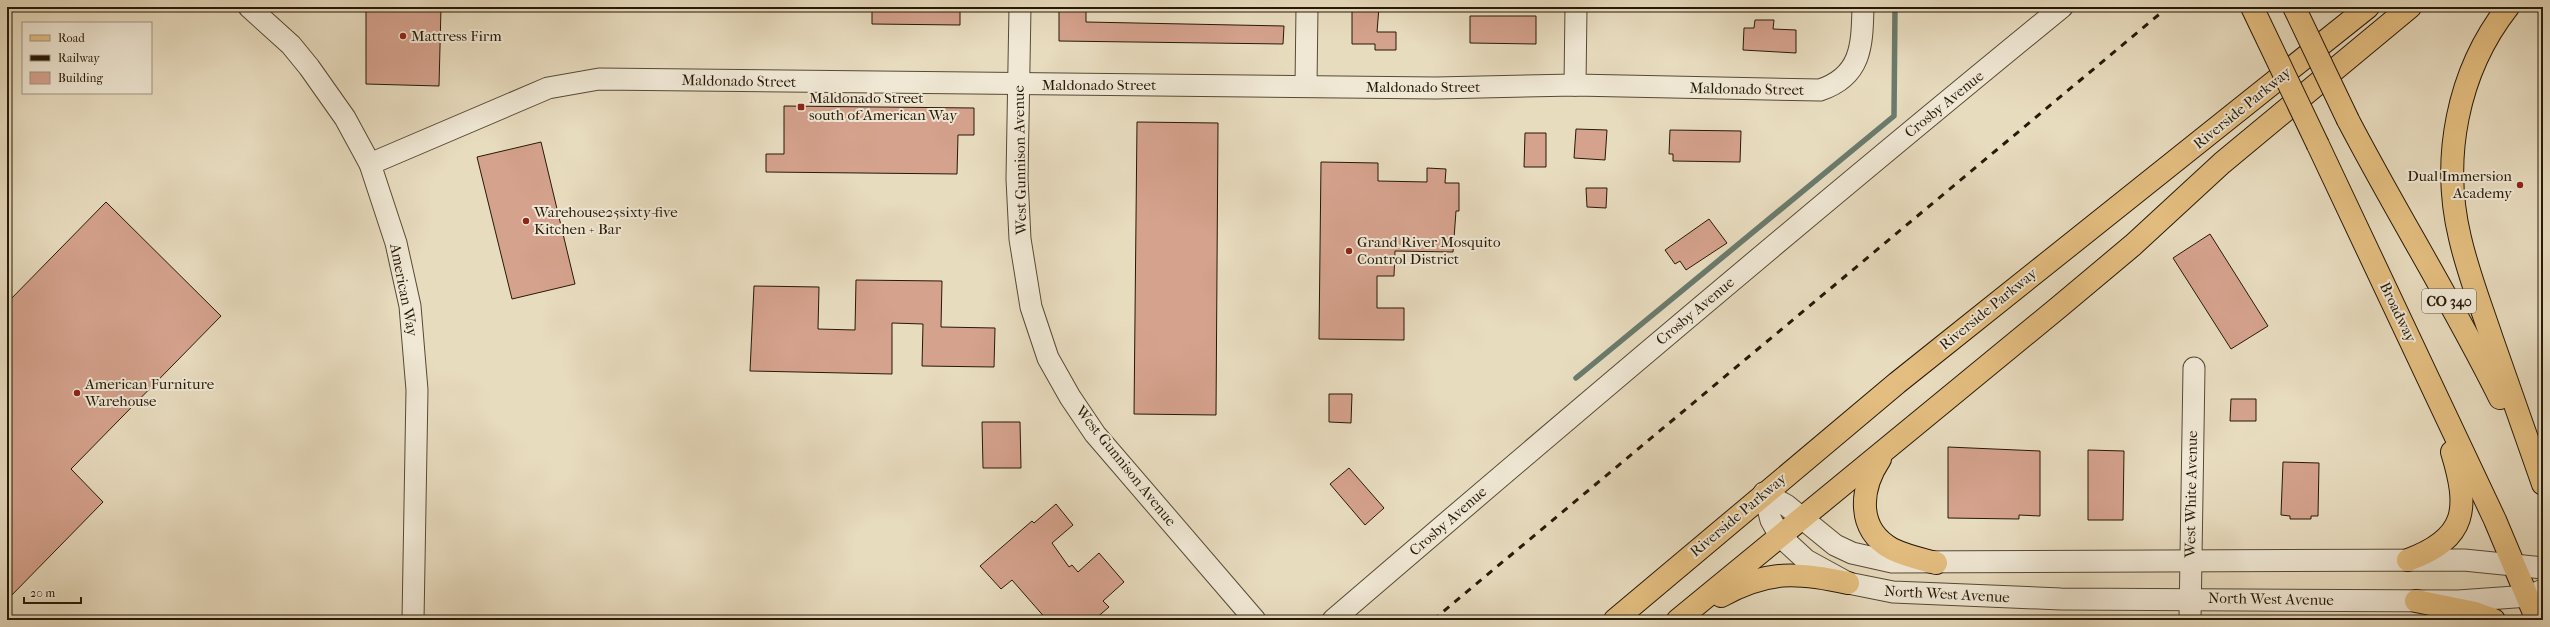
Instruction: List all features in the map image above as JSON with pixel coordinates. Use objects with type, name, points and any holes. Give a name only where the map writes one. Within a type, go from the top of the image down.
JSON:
[{"type":"main road","name":"Broadway","points":[[2252,7],[2428,375],[2515,563],[2536,593],[2537,620]]},
{"type":"main road","name":"CO 340","points":[[2294,7],[2348,120],[2391,202],[2436,277],[2486,369],[2543,485]]},
{"type":"main road","name":"Riverside Parkway","points":[[1616,620],[1764,493],[2034,272],[2368,7]]},
{"type":"main road","name":"Riverside Parkway","points":[[1680,618],[2065,303],[2222,163],[2410,7]]},
{"type":"main road","points":[[2508,7],[2480,51],[2468,79],[2458,114],[2453,148],[2452,180],[2460,238],[2474,288],[2543,485]]},
{"type":"main road","points":[[2408,560],[2431,552],[2443,544],[2457,523],[2463,494],[2458,472],[2428,375]]},
{"type":"main road","points":[[1885,450],[1867,482],[1864,495],[1866,520],[1872,530],[1891,548],[1936,563]]},
{"type":"main road","points":[[1680,618],[1740,586],[1768,577],[1798,574],[1848,582]]},
{"type":"main road","points":[[2416,601],[2475,613],[2494,620]]},
{"type":"street","name":"American Way","points":[[250,7],[291,46],[309,68],[345,118],[370,164],[404,275],[415,338],[417,390],[413,620]]},
{"type":"street","name":"West Gunnison Avenue","points":[[1020,7],[1017,179],[1020,239],[1031,307],[1048,358],[1070,397],[1095,434],[1255,620]]},
{"type":"street","points":[[1306,86],[1307,7]]},
{"type":"street","points":[[1575,85],[1576,7]]},
{"type":"street","name":"Maldonado Street","points":[[370,164],[548,88],[599,79],[1476,88],[1575,85],[1813,90],[1833,86],[1851,70],[1860,54],[1863,7]]},
{"type":"street","name":"Crosby Avenue","points":[[1332,620],[1592,398],[1879,157],[2062,7]]},
{"type":"street","name":"West White Avenue","points":[[2190,620],[2194,368]]},
{"type":"street","name":"North West Avenue","points":[[1764,493],[1802,518],[1824,538],[1852,553],[1892,562],[2464,560],[2515,563],[2543,568]]},
{"type":"street","name":"North West Avenue","points":[[1764,493],[1771,520],[1780,536],[1806,560],[1848,582],[1870,589],[1918,595],[2061,599],[2190,598],[2458,601],[2536,593]]},
{"type":"building","name":"Mattress Firm","points":[[366,7],[441,7],[439,86],[366,84]]},
{"type":"building","points":[[872,7],[960,7],[960,25],[872,24]]},
{"type":"building","points":[[1059,7],[1086,7],[1086,22],[1284,26],[1283,44],[1059,41]]},
{"type":"building","points":[[1352,7],[1379,7],[1377,32],[1396,32],[1396,50],[1375,50],[1375,44],[1352,44]]},
{"type":"building","points":[[1470,16],[1536,16],[1536,44],[1470,43]]},
{"type":"building","points":[[1755,20],[1774,20],[1773,29],[1796,30],[1796,53],[1743,50],[1744,28],[1754,28]]},
{"type":"building","points":[[784,106],[974,108],[974,135],[958,135],[957,174],[766,172],[766,154],[784,154]]},
{"type":"building","points":[[1137,122],[1218,123],[1216,415],[1134,414]]},
{"type":"building","points":[[1576,129],[1607,130],[1605,160],[1574,158]]},
{"type":"building","points":[[1670,130],[1741,131],[1740,162],[1673,161],[1673,154],[1669,154]]},
{"type":"building","points":[[1525,133],[1546,133],[1546,167],[1524,167]]},
{"type":"building","name":"Warehouse25sixty-five Kitchen + Bar","points":[[541,142],[575,284],[512,299],[477,157]]},
{"type":"building","name":"Grand River Mosquito Control District","points":[[1321,162],[1378,163],[1378,181],[1427,182],[1427,168],[1446,169],[1445,183],[1459,183],[1459,211],[1456,211],[1453,252],[1395,251],[1394,276],[1377,276],[1377,308],[1404,308],[1404,340],[1319,339]]},
{"type":"building","points":[[1586,188],[1607,188],[1606,208],[1587,207]]},
{"type":"building","name":"American Furniture Warehouse","points":[[106,202],[221,316],[71,469],[103,502],[7,600],[7,303]]},
{"type":"building","points":[[1709,219],[1727,243],[1686,270],[1680,261],[1675,264],[1665,250]]},
{"type":"building","points":[[2210,234],[2268,326],[2231,349],[2173,258]]},
{"type":"building","points":[[856,280],[942,281],[941,327],[995,328],[994,367],[922,366],[923,324],[892,323],[892,374],[750,371],[754,286],[819,287],[818,329],[855,330]]},
{"type":"building","points":[[1329,394],[1352,394],[1351,423],[1329,422]]},
{"type":"building","points":[[2231,399],[2256,399],[2256,421],[2230,421]]},
{"type":"building","points":[[982,422],[1020,422],[1021,468],[983,468]]},
{"type":"building","points":[[1948,447],[2040,451],[2040,516],[2019,515],[2019,519],[1948,518]]},
{"type":"building","points":[[2088,450],[2124,451],[2123,520],[2088,520]]},
{"type":"building","points":[[2283,462],[2319,463],[2318,516],[2311,516],[2311,519],[2290,519],[2290,516],[2281,515]]},
{"type":"building","points":[[1349,468],[1384,508],[1365,525],[1330,484]]},
{"type":"building","points":[[1056,504],[1073,525],[1052,543],[1069,567],[1072,565],[1078,572],[1099,553],[1124,582],[1103,601],[1109,607],[1094,620],[1047,620],[1012,580],[1001,589],[980,566],[1032,521],[1034,523]]},
{"type":"waterway","points":[[1576,378],[1894,116],[1895,7]]},
{"type":"railway","points":[[1433,620],[2168,7]]},
{"type":"place","name":"Mattress Firm","points":[[403,36]]},
{"type":"place","name":"Maldonado Street south of American Way","points":[[801,107]]},
{"type":"place","name":"Dual Immersion Academy","points":[[2520,185]]},
{"type":"place","name":"Warehouse25sixty-five Kitchen + Bar","points":[[526,221]]},
{"type":"place","name":"Grand River Mosquito Control District","points":[[1349,251]]},
{"type":"place","name":"American Furniture Warehouse","points":[[77,393]]}]
